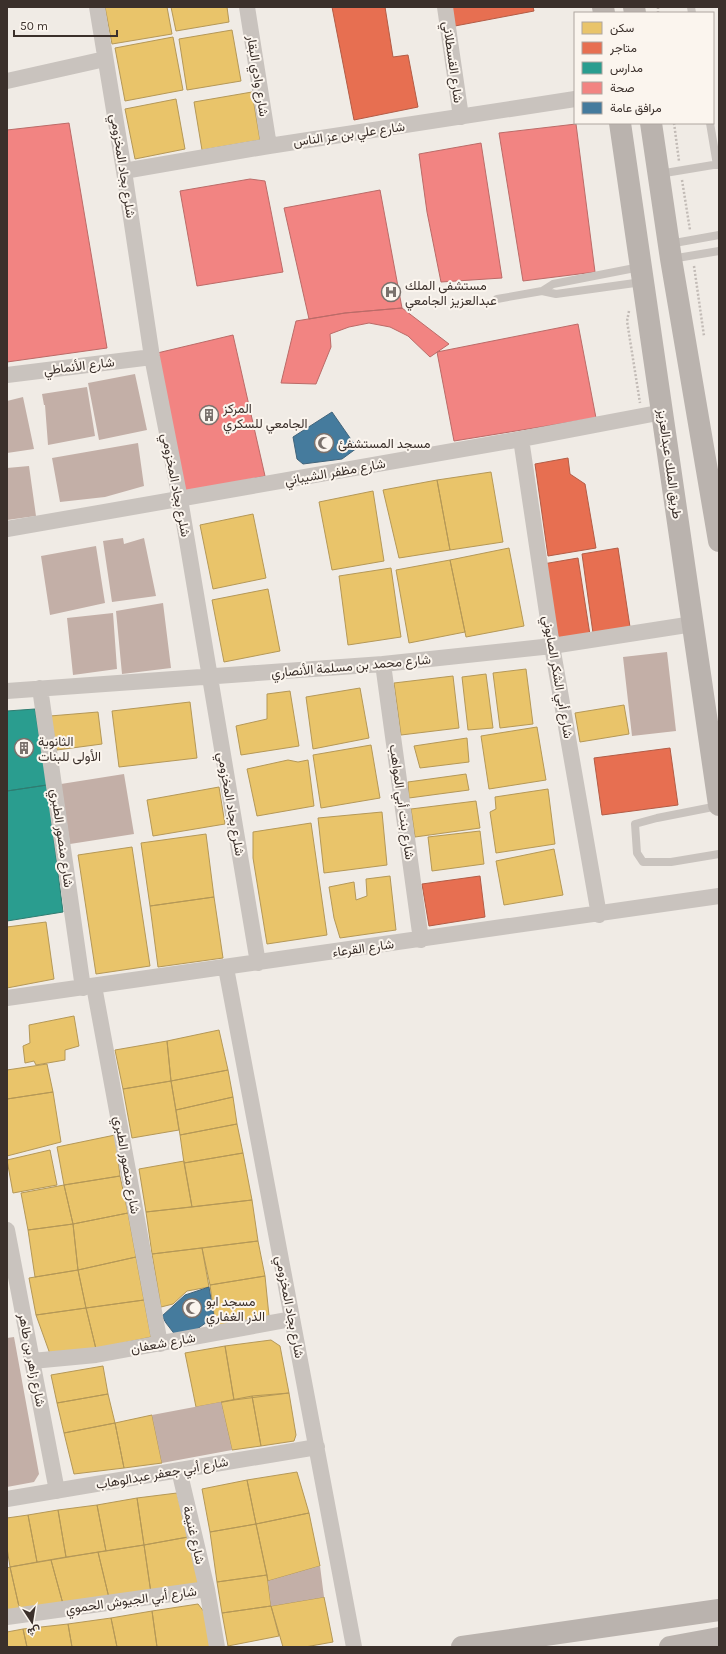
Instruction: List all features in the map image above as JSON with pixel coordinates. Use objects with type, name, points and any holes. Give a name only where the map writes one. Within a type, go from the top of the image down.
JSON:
[{"type":"main road","name":"طريق الملك عبدالعزيز","points":[[620,124],[643,274],[652,414],[693,624],[719,805]]},
{"type":"main road","points":[[651,124],[669,252],[719,541]]},
{"type":"main road","points":[[462,1647],[719,1610]]},
{"type":"main road","points":[[538,1647],[719,1615]]},
{"type":"main road","points":[[670,1647],[719,1638]]},
{"type":"street","name":"شلرع بجاد المخزومي","points":[[97,7],[124,171],[152,357],[180,499],[258,963]]},
{"type":"street","name":"شارع وادي البقار","points":[[247,7],[269,146]]},
{"type":"street","name":"شارع القسطلاني","points":[[445,7],[461,117]]},
{"type":"street","points":[[7,81],[105,59]]},
{"type":"street","name":"شارع علي بن عز الناس","points":[[124,171],[269,146],[574,99]]},
{"type":"street","name":"شارع الأنماطي","points":[[7,375],[152,357]]},
{"type":"street","name":"شارع مظفر الشيباني","points":[[7,529],[521,439],[652,414]]},
{"type":"street","name":"شارع أبي الشكر الصابوني","points":[[521,439],[552,646],[599,915]]},
{"type":"street","name":"شارع محمد بن مسلمة الأنصاري","points":[[7,691],[383,664],[552,646],[693,624]]},
{"type":"street","name":"شارع بنت أبي المواهب","points":[[383,664],[421,940]]},
{"type":"street","name":"شارع منصور الطبري","points":[[40,688],[89,987],[160,1344]]},
{"type":"street","name":"شارع القرعاء","points":[[7,998],[599,915],[719,896]]},
{"type":"street","name":"شارع بجاد المخزومي","points":[[226,968],[354,1647]]},
{"type":"street","name":"شارع زاهر بن طاهر","points":[[8,1236],[56,1491]]},
{"type":"street","name":"شارع شعفان","points":[[32,1361],[96,1355],[292,1319]]},
{"type":"street","name":"شارع أبي جعفر عبدالوهاب","points":[[7,1499],[317,1447]]},
{"type":"street","name":"شارع غنيمة","points":[[179,1470],[207,1589],[217,1647]]},
{"type":"street","name":"شارع أبي الجيوش الحموي","points":[[7,1617],[207,1589]]},
{"type":"lane","points":[[658,174],[718,164],[710,124]]},
{"type":"lane","points":[[669,252],[719,235]]},
{"type":"lane","points":[[669,252],[719,250]]},
{"type":"lane","points":[[542,291],[553,284],[643,274]]},
{"type":"lane","points":[[496,299],[542,291],[556,294],[643,274]]},
{"type":"lane","points":[[719,805],[635,824],[637,853],[643,862],[671,862],[719,854]]},
{"type":"path","points":[[674,124],[680,171],[691,235]]},
{"type":"path","points":[[627,321],[652,414]]},
{"type":"building: سكن","points":[[105,7],[167,7],[172,34],[112,44]]},
{"type":"building: سكن","points":[[171,7],[227,7],[229,22],[176,31]]},
{"type":"building: سكن","points":[[232,30],[241,81],[187,90],[179,39]]},
{"type":"building: سكن","points":[[173,37],[183,90],[125,101],[115,48]]},
{"type":"building: سكن","points":[[252,92],[260,140],[202,150],[194,102]]},
{"type":"building: سكن","points":[[176,99],[185,149],[135,159],[125,109]]},
{"type":"building: سكن","points":[[491,472],[503,542],[450,550],[437,480]]},
{"type":"building: سكن","points":[[437,480],[450,550],[399,558],[383,490]]},
{"type":"building: سكن","points":[[373,491],[384,561],[332,570],[319,502]]},
{"type":"building: سكن","points":[[253,514],[266,578],[213,589],[200,525]]},
{"type":"building: سكن","points":[[509,548],[524,626],[466,637],[450,560]]},
{"type":"building: سكن","points":[[450,560],[465,632],[409,643],[396,570]]},
{"type":"building: سكن","points":[[391,568],[401,637],[348,645],[339,576]]},
{"type":"building: سكن","points":[[268,589],[280,651],[224,662],[212,600]]},
{"type":"building: سكن","points":[[526,669],[533,724],[500,728],[493,673]]},
{"type":"building: سكن","points":[[486,674],[493,728],[468,730],[462,677]]},
{"type":"building: سكن","points":[[453,676],[459,728],[401,735],[394,683]]},
{"type":"building: سكن","points":[[360,688],[369,738],[313,749],[306,697]]},
{"type":"building: سكن","points":[[290,691],[299,746],[241,755],[236,726],[267,719],[267,694]]},
{"type":"building: سكن","points":[[190,702],[197,758],[119,767],[112,711]]},
{"type":"building: سكن","points":[[624,705],[629,734],[580,742],[575,713]]},
{"type":"building: سكن","points":[[98,712],[102,744],[57,750],[50,716]]},
{"type":"building: سكن","points":[[537,727],[546,780],[489,789],[481,736]]},
{"type":"building: سكن","points":[[467,738],[469,762],[420,768],[414,746]]},
{"type":"building: سكن","points":[[371,745],[380,798],[321,808],[313,755]]},
{"type":"building: سكن","points":[[288,760],[298,762],[308,760],[314,806],[257,816],[247,769]]},
{"type":"building: سكن","points":[[466,774],[469,790],[409,798],[408,782]]},
{"type":"building: سكن","points":[[219,787],[225,824],[153,836],[147,800]]},
{"type":"building: سكن","points":[[548,789],[555,844],[496,853],[490,812],[496,809],[495,797]]},
{"type":"building: سكن","points":[[476,801],[480,828],[415,837],[411,809]]},
{"type":"building: سكن","points":[[382,812],[387,865],[324,873],[318,818]]},
{"type":"building: سكن","points":[[311,823],[327,935],[267,944],[253,858],[253,832]]},
{"type":"building: سكن","points":[[480,831],[484,864],[432,871],[428,837]]},
{"type":"building: سكن","points":[[206,834],[214,897],[150,906],[141,843]]},
{"type":"building: سكن","points":[[132,847],[150,966],[96,974],[78,855]]},
{"type":"building: سكن","points":[[554,849],[563,895],[504,905],[496,861]]},
{"type":"building: سكن","points":[[390,876],[396,930],[340,938],[334,918],[329,887],[354,882],[356,900],[367,896],[366,879]]},
{"type":"building: سكن","points":[[214,897],[223,958],[158,967],[150,906]]},
{"type":"building: سكن","points":[[46,922],[54,979],[7,988],[7,927]]},
{"type":"building: سكن","points":[[74,1016],[79,1046],[65,1050],[65,1060],[36,1065],[34,1061],[25,1063],[23,1046],[30,1043],[29,1025]]},
{"type":"building: سكن","points":[[219,1030],[228,1070],[171,1081],[167,1041]]},
{"type":"building: سكن","points":[[167,1041],[171,1081],[123,1089],[115,1050]]},
{"type":"building: سكن","points":[[47,1064],[53,1092],[7,1099],[7,1070]]},
{"type":"building: سكن","points":[[228,1070],[233,1097],[176,1110],[171,1081]]},
{"type":"building: سكن","points":[[171,1081],[179,1130],[132,1138],[123,1089]]},
{"type":"building: سكن","points":[[53,1092],[61,1142],[7,1156],[7,1099]]},
{"type":"building: سكن","points":[[233,1097],[237,1124],[180,1135],[176,1110]]},
{"type":"building: سكن","points":[[237,1124],[243,1153],[184,1163],[180,1135]]},
{"type":"building: سكن","points":[[115,1135],[120,1176],[64,1185],[57,1147]]},
{"type":"building: سكن","points":[[50,1150],[57,1185],[13,1193],[7,1160]]},
{"type":"building: سكن","points":[[243,1153],[252,1200],[192,1207],[184,1163]]},
{"type":"building: سكن","points":[[184,1161],[192,1207],[146,1212],[139,1169]]},
{"type":"building: سكن","points":[[120,1176],[128,1213],[73,1224],[64,1185]]},
{"type":"building: سكن","points":[[64,1185],[73,1224],[28,1230],[21,1193]]},
{"type":"building: سكن","points":[[252,1200],[258,1241],[152,1254],[146,1212]]},
{"type":"building: سكن","points":[[128,1213],[136,1257],[78,1270],[73,1224]]},
{"type":"building: سكن","points":[[73,1224],[78,1270],[35,1277],[28,1230]]},
{"type":"building: سكن","points":[[258,1241],[265,1276],[210,1285],[202,1248]]},
{"type":"building: سكن","points":[[202,1248],[209,1287],[187,1291],[173,1304],[161,1307],[152,1254]]},
{"type":"building: سكن","points":[[136,1257],[144,1300],[86,1308],[78,1270]]},
{"type":"building: سكن","points":[[78,1270],[86,1308],[36,1315],[29,1278]]},
{"type":"building: سكن","points":[[265,1276],[269,1316],[219,1327],[214,1314],[210,1285]]},
{"type":"building: سكن","points":[[144,1300],[151,1337],[96,1349],[86,1308]]},
{"type":"building: سكن","points":[[86,1308],[96,1349],[50,1354],[36,1315]]},
{"type":"building: سكن","points":[[271,1340],[280,1346],[289,1393],[234,1400],[225,1346]]},
{"type":"building: سكن","points":[[225,1346],[234,1400],[196,1407],[185,1353]]},
{"type":"building: سكن","points":[[103,1366],[108,1394],[57,1403],[51,1375]]},
{"type":"building: سكن","points":[[289,1393],[296,1435],[294,1441],[261,1446],[252,1396]]},
{"type":"building: سكن","points":[[108,1394],[115,1423],[64,1433],[57,1403]]},
{"type":"building: سكن","points":[[252,1396],[261,1446],[232,1450],[221,1402]]},
{"type":"building: سكن","points":[[152,1415],[162,1463],[124,1468],[115,1423]]},
{"type":"building: سكن","points":[[115,1423],[124,1468],[74,1474],[64,1433]]},
{"type":"building: سكن","points":[[297,1472],[309,1513],[256,1524],[247,1480]]},
{"type":"building: سكن","points":[[247,1480],[256,1524],[210,1532],[202,1489]]},
{"type":"building: سكن","points":[[177,1493],[188,1537],[144,1545],[137,1498]]},
{"type":"building: سكن","points":[[137,1498],[144,1545],[106,1551],[97,1505]]},
{"type":"building: سكن","points":[[97,1505],[106,1551],[66,1557],[58,1510]]},
{"type":"building: سكن","points":[[58,1510],[66,1557],[37,1562],[28,1515]]},
{"type":"building: سكن","points":[[309,1513],[320,1566],[268,1581],[256,1524]]},
{"type":"building: سكن","points":[[28,1515],[37,1562],[10,1567],[7,1548],[7,1518]]},
{"type":"building: سكن","points":[[256,1524],[267,1575],[217,1582],[210,1532]]},
{"type":"building: سكن","points":[[188,1537],[198,1581],[195,1587],[151,1593],[144,1545]]},
{"type":"building: سكن","points":[[144,1545],[151,1593],[109,1598],[98,1552]]},
{"type":"building: سكن","points":[[98,1552],[109,1598],[63,1604],[51,1560]]},
{"type":"building: سكن","points":[[51,1560],[63,1604],[20,1611],[10,1567]]},
{"type":"building: سكن","points":[[10,1567],[20,1611],[7,1613],[7,1568]]},
{"type":"building: سكن","points":[[267,1575],[271,1606],[222,1613],[217,1582]]},
{"type":"building: سكن","points":[[324,1597],[333,1642],[305,1647],[283,1647],[271,1606]]},
{"type":"building: سكن","points":[[198,1604],[205,1613],[211,1647],[157,1647],[152,1611]]},
{"type":"building: سكن","points":[[271,1606],[279,1636],[228,1646],[222,1613]]},
{"type":"building: سكن","points":[[152,1611],[157,1647],[117,1647],[111,1618]]},
{"type":"building: سكن","points":[[111,1618],[117,1647],[72,1647],[68,1624]]},
{"type":"building: سكن","points":[[68,1624],[72,1647],[27,1647],[23,1629]]},
{"type":"building: سكن","points":[[23,1629],[27,1647],[7,1647],[7,1632]]},
{"type":"building: متاجر","points":[[332,7],[385,7],[393,57],[408,55],[418,107],[354,120]]},
{"type":"building: متاجر","points":[[451,7],[533,7],[534,11],[455,26]]},
{"type":"building: متاجر","points":[[568,458],[570,474],[585,484],[596,548],[548,556],[535,464]]},
{"type":"building: متاجر","points":[[618,548],[630,627],[593,633],[582,554]]},
{"type":"building: متاجر","points":[[578,558],[590,635],[556,640],[543,564]]},
{"type":"building: متاجر","points":[[670,748],[678,805],[602,815],[594,758]]},
{"type":"building: متاجر","points":[[480,876],[485,917],[429,926],[422,884]]},
{"type":"building: مدارس","name":"الثانوية الأولى للبنات","points":[[35,709],[47,785],[7,791],[7,711]]},
{"type":"building: مدارس","points":[[47,785],[63,912],[7,921],[7,791]]},
{"type":"building: صحة","points":[[69,123],[107,348],[7,362],[7,130]]},
{"type":"building: صحة","points":[[576,124],[595,272],[523,281],[499,133]]},
{"type":"building: صحة","points":[[481,143],[502,278],[441,282],[427,212],[419,154]]},
{"type":"building: صحة","points":[[250,179],[265,181],[283,272],[197,286],[180,191]]},
{"type":"building: صحة","name":"مستشفى الملك عبدالعزيز الجامعي","points":[[380,190],[402,308],[345,313],[309,319],[284,208]]},
{"type":"building: صحة","points":[[402,308],[449,344],[430,357],[408,336],[390,327],[369,323],[349,327],[330,334],[331,347],[316,384],[281,383],[296,321],[345,313]]},
{"type":"building: صحة","points":[[578,324],[596,418],[454,441],[437,352]]},
{"type":"building: صحة","name":"المركز الجامعي للسكري","points":[[233,335],[265,476],[183,494],[153,354]]},
{"type":"building: مرافق عامة","name":"مسجد المستشفئ","points":[[332,412],[357,448],[342,459],[303,464],[297,459],[293,437]]},
{"type":"building: مرافق عامة","name":"مسجد ابو الذر الغفاري","points":[[209,1287],[214,1317],[193,1332],[176,1336],[162,1316],[185,1295]]},
{"type":"building: أخرى","points":[[135,374],[147,430],[99,440],[88,383]]},
{"type":"building: أخرى","points":[[87,387],[95,436],[48,445],[45,405],[42,394]]},
{"type":"building: أخرى","points":[[23,397],[34,449],[7,453],[7,401]]},
{"type":"building: أخرى","points":[[138,443],[144,486],[105,497],[60,502],[52,458]]},
{"type":"building: أخرى","points":[[29,466],[36,516],[7,520],[7,468]]},
{"type":"building: أخرى","points":[[123,538],[124,544],[144,538],[156,596],[112,602],[103,541]]},
{"type":"building: أخرى","points":[[96,546],[105,603],[50,615],[41,556]]},
{"type":"building: أخرى","points":[[163,603],[171,668],[122,674],[116,611]]},
{"type":"building: أخرى","points":[[113,613],[117,669],[73,675],[67,618]]},
{"type":"building: أخرى","points":[[667,652],[676,731],[632,736],[623,657]]},
{"type":"building: أخرى","points":[[124,774],[134,834],[70,844],[61,784]]},
{"type":"building: أخرى","points":[[14,1337],[39,1474],[34,1482],[7,1487],[7,1338]]},
{"type":"building: أخرى","points":[[221,1402],[232,1450],[162,1463],[152,1415]]},
{"type":"building: أخرى","points":[[320,1566],[324,1597],[271,1606],[268,1581]]},
{"type":"place","name":"مستشفى الملك عبدالعزيز الجامعي","points":[[391,292]]},
{"type":"place","name":"المركز الجامعي للسكري","points":[[209,415]]},
{"type":"place","name":"مسجد المستشفئ","points":[[324,443]]},
{"type":"place","name":"الثانوية الأولى للبنات","points":[[24,748]]},
{"type":"place","name":"مسجد ابو الذر الغفاري","points":[[192,1308]]}]
